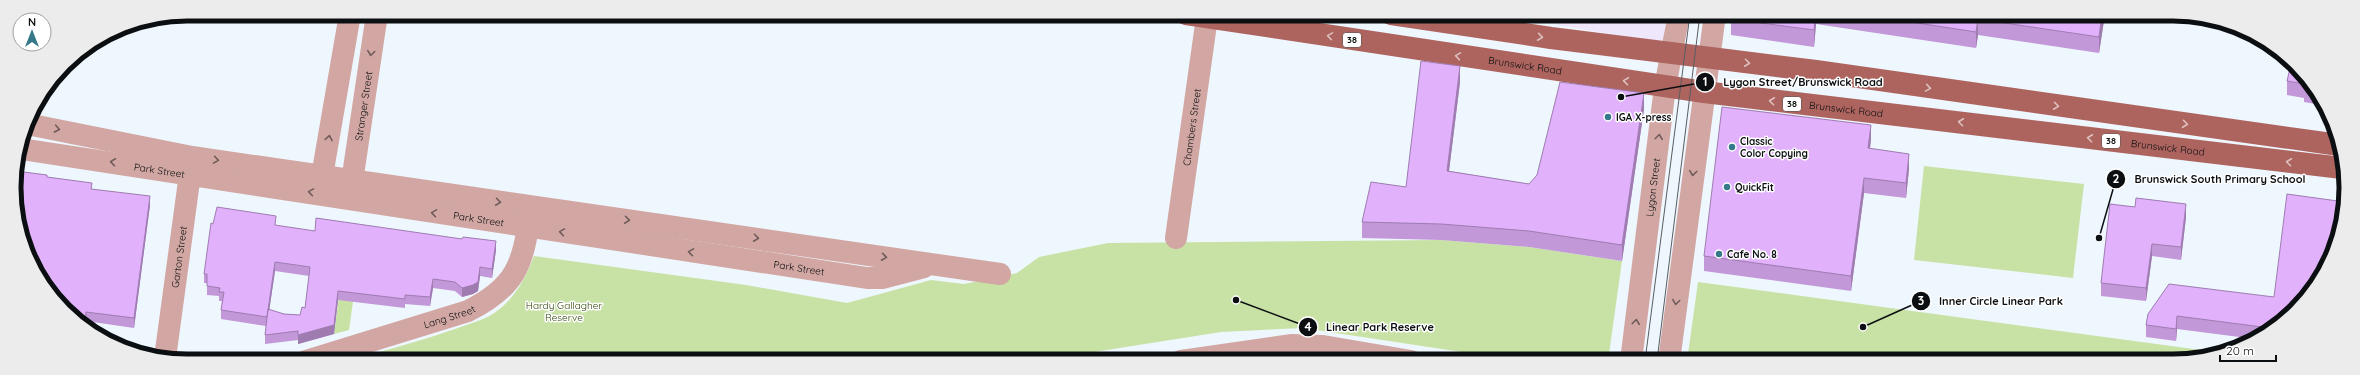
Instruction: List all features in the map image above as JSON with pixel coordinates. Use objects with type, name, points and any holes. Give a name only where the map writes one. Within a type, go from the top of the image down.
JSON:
[{"type":"main road","name":"Brunswick Road","points":[[1239,21],[1665,87],[2338,168]]},
{"type":"main road","points":[[1436,21],[1670,55],[1709,58],[2333,144]]},
{"type":"main road","points":[[1497,62],[1501,31]]},
{"type":"street","points":[[322,176],[349,21]]},
{"type":"street","name":"Stranger Street","points":[[351,189],[376,21]]},
{"type":"street","name":"Chambers Street","points":[[1176,238],[1206,21]]},
{"type":"street","name":"Lygon Street","points":[[1632,354],[1665,87],[1677,21]]},
{"type":"street","points":[[1670,354],[1714,21]]},
{"type":"street","name":"Park Street","points":[[33,126],[191,165],[529,217],[867,278],[882,278],[937,265],[1000,274]]},
{"type":"street","name":"Park Street","points":[[26,149],[322,176],[351,189]]},
{"type":"street","name":"Garton Street","points":[[166,353],[191,165]]},
{"type":"street","name":"Lang Street","points":[[329,354],[468,311],[490,300],[503,289],[512,278],[525,250],[529,217]]},
{"type":"street","points":[[1266,354],[1323,346],[1370,354]]},
{"type":"shaded area","points":[[1557,21],[1665,21],[1663,43],[1557,25]]},
{"type":"green space","points":[[1924,166],[2084,184],[2073,278],[1914,260]]},
{"type":"green space","points":[[348,228],[363,230],[349,330],[334,334]]},
{"type":"green space","name":"Hardy Gallagher Reserve","points":[[1441,240],[1529,247],[1622,261],[1609,354],[1475,354],[1303,328],[1221,332],[1081,354],[372,354],[458,328],[493,314],[510,299],[520,286],[534,256],[746,285],[847,303],[931,280],[964,284],[1017,273],[1039,257],[1108,243]]},
{"type":"green space","points":[[1698,282],[2206,351],[2183,354],[1688,354]]},
{"type":"building","points":[[1746,21],[1815,21],[1814,30]]},
{"type":"building","points":[[1904,21],[1978,21],[1976,32]]},
{"type":"building","points":[[1991,21],[2101,21],[2099,37]]},
{"type":"building","points":[[1421,61],[1460,66],[1447,171],[1529,184],[1537,175],[1560,82],[1644,93],[1622,245],[1529,231],[1441,224],[1362,222],[1371,182],[1406,187]]},
{"type":"building","points":[[2290,70],[2303,84],[2287,81]]},
{"type":"building","points":[[1722,107],[1871,125],[1868,148],[1909,154],[1906,183],[1864,178],[1851,276],[1704,256]]},
{"type":"building","points":[[21,172],[92,183],[91,189],[150,196],[134,318],[86,312],[85,319],[55,289],[38,261],[24,220],[21,198]]},
{"type":"building","points":[[2287,194],[2339,201],[2336,220],[2330,241],[2317,271],[2298,297],[2274,320],[2263,327],[2177,316],[2176,329],[2146,325],[2148,314],[2169,284],[2274,297]]},
{"type":"building","points":[[2136,198],[2186,204],[2181,247],[2152,244],[2146,288],[2101,283],[2110,204],[2135,207]]},
{"type":"building","points":[[217,207],[276,216],[275,225],[315,231],[316,218],[462,239],[463,237],[496,241],[492,269],[480,267],[478,282],[473,285],[462,288],[455,282],[433,279],[430,297],[405,295],[405,299],[338,291],[334,325],[298,335],[298,331],[265,335],[267,317],[221,310],[224,292],[219,292],[220,288],[207,286],[207,274],[204,274],[211,223],[213,224]],"holes":[[[275,262],[310,267],[305,308],[302,307],[300,315],[284,314],[268,309]]]},
{"type":"tram line","points":[[1646,354],[1689,21]]},
{"type":"tram line","points":[[1658,354],[1699,21]]},
{"type":"place","name":"Lygon Street/Brunswick Road","points":[[1621,97]]},
{"type":"place","name":"IGA X-press","points":[[1608,117]]},
{"type":"place","name":"Classic Color Copying","points":[[1732,147]]},
{"type":"place","name":"QuickFit","points":[[1727,187]]},
{"type":"place","name":"Brunswick South Primary School","points":[[2099,238]]},
{"type":"place","name":"Cafe No. 8","points":[[1719,254]]},
{"type":"place","name":"Linear Park Reserve","points":[[1236,300]]},
{"type":"place","name":"Inner Circle Linear Park","points":[[1863,327]]}]
